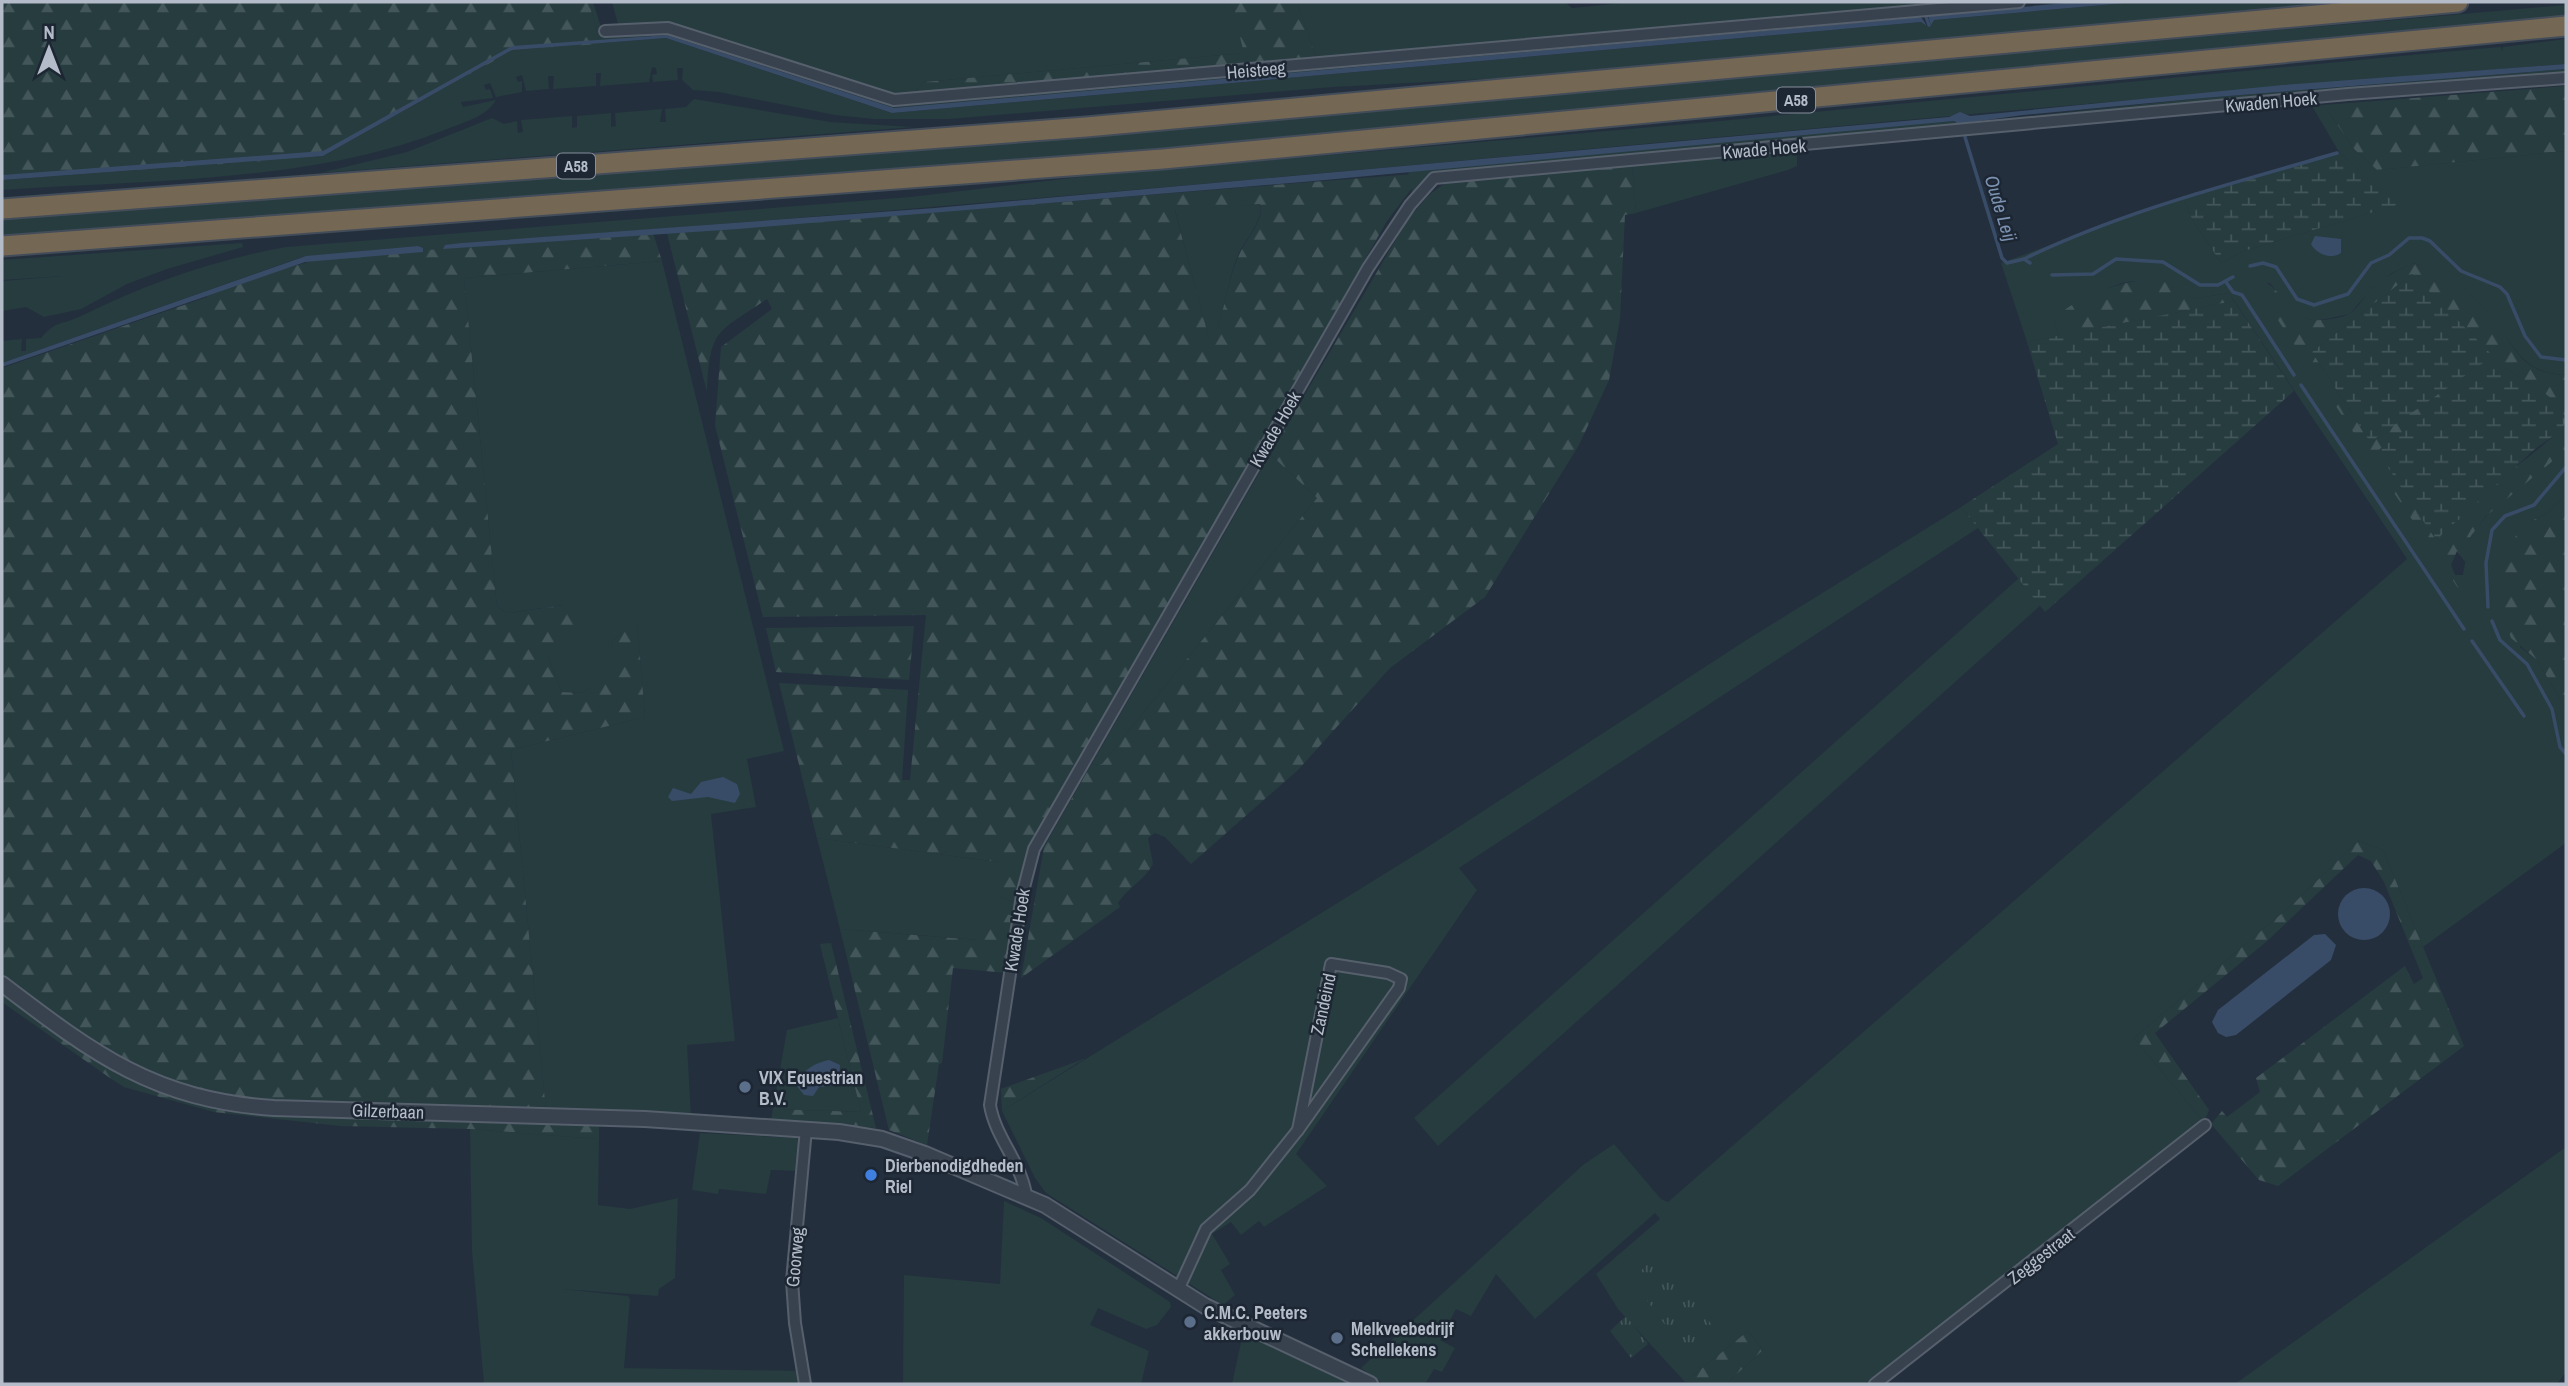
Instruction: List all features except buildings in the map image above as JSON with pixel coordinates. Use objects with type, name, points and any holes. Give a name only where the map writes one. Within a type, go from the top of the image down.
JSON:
[{"type":"highway","name":"A58","points":[[2,209],[1086,127],[2458,2]]},
{"type":"highway","name":"A58","points":[[2,246],[1163,159],[2566,26]]},
{"type":"street","name":"Heisteeg","points":[[605,31],[668,28],[894,100],[2019,2]]},
{"type":"street","name":"Kwaden Hoek","points":[[1975,129],[2348,94],[2566,78]]},
{"type":"street","name":"Kwade Hoek","points":[[1026,1195],[1024,1181],[994,1123],[990,1104],[1030,856],[1368,268],[1427,183],[1442,176],[1975,129]]},
{"type":"street","name":"Zandeind","points":[[1178,1290],[1201,1236],[1250,1191],[1298,1130],[1399,988],[1401,979],[1388,973],[1332,964],[1298,1130]]},
{"type":"street","name":"Gilzerbaan","points":[[2,984],[123,1070],[183,1093],[221,1102],[274,1108],[645,1119],[806,1129]]},
{"type":"street","name":"Zeggestraat","points":[[1875,1384],[2206,1125]]},
{"type":"street","points":[[806,1129],[851,1133],[900,1144],[1026,1195],[1063,1215],[1205,1306],[1370,1384]]},
{"type":"street","name":"Goorweg","points":[[805,1384],[795,1322],[792,1281],[806,1129]]},
{"type":"green space","points":[[2,2],[589,2],[600,44],[514,50],[320,155],[309,158],[2,179]]},
{"type":"green space","points":[[589,2],[593,2],[604,36],[662,31],[880,101],[2075,2],[1280,76],[894,108],[668,35],[599,40]]},
{"type":"green space","points":[[612,2],[1231,2],[1245,53],[924,82],[913,94],[892,96],[664,23],[618,24]]},
{"type":"green space","points":[[1231,2],[1297,2],[1317,60],[913,94],[924,82],[1244,53]]},
{"type":"green space","points":[[1297,2],[1565,2],[1572,8],[1633,2],[1977,2],[1317,60]]},
{"type":"green space","points":[[2137,2],[2342,2],[1505,78],[1333,87],[949,119],[874,119],[835,115],[719,92],[693,90],[682,80],[683,68],[677,68],[678,80],[653,82],[652,75],[657,74],[656,68],[652,67],[649,82],[600,86],[601,73],[596,73],[596,86],[553,89],[554,76],[548,76],[549,89],[526,91],[522,75],[516,77],[518,82],[522,81],[522,92],[496,97],[490,83],[484,85],[486,90],[490,89],[493,98],[461,102],[463,107],[496,100],[487,111],[474,118],[396,147],[341,160],[228,176],[2,190],[2,180],[323,156],[512,50],[666,38],[892,113],[1921,22],[1927,26],[1934,20]]},
{"type":"green space","points":[[2566,5],[2566,18],[1243,142],[2,238],[2,219],[1036,139]]},
{"type":"green space","points":[[2566,39],[2566,64],[2040,108],[1251,180],[461,243],[444,246],[445,251],[424,251],[418,246],[302,257],[2,363],[2,341],[22,339],[21,351],[26,351],[26,339],[41,338],[55,326],[131,293],[207,266],[286,247],[910,197],[1088,176],[1710,122],[2443,52],[2501,47],[2502,51],[2503,47]]},
{"type":"green space","points":[[2566,69],[2566,75],[1964,126],[1963,123],[2203,98]]},
{"type":"green space","points":[[2566,86],[2566,151],[2377,170],[2354,149],[2324,105]]},
{"type":"green space","points":[[694,99],[830,122],[913,127],[320,173],[407,152],[492,118],[504,124],[517,121],[518,133],[523,132],[521,120],[572,116],[572,128],[577,127],[577,116],[611,113],[611,127],[616,126],[615,113],[662,109],[660,122],[666,122],[665,109],[686,107]]},
{"type":"green space","points":[[2324,105],[2354,149],[2377,170],[2566,151],[2566,375],[2538,369],[2529,363],[2520,356],[2474,298],[2445,277],[2414,263],[2392,273],[2373,287],[2350,314],[2315,321],[2294,314],[2270,283],[2254,283],[2458,587],[2469,541],[2479,525],[2515,489],[2566,450],[2566,494],[2548,513],[2531,521],[2520,647],[2537,660],[2566,709],[2566,843],[2423,947],[2383,850],[2358,841],[2293,904],[2134,1038],[2204,1122],[1868,1384],[1726,1384],[1763,1350],[1748,1331],[1685,1382],[1618,1309],[1596,1274],[1660,1219],[1655,1213],[1535,1319],[1496,1274],[1471,1316],[1456,1309],[1440,1340],[1455,1348],[1442,1372],[1434,1369],[1425,1384],[1383,1384],[1361,1368],[1583,1165],[1614,1144],[1661,1199],[1668,1202],[2407,559],[2229,293],[2193,299],[2154,282],[2121,284],[2090,298],[2054,320],[2059,336],[2027,342],[2001,263],[2183,196],[2192,219],[2221,263],[2244,251],[2396,205],[2339,152],[2312,106]]},
{"type":"green space","points":[[1954,121],[1960,127],[1434,175],[1412,193],[1408,171]]},
{"type":"green space","points":[[1797,150],[1797,166],[1788,170],[1636,213],[1632,166]]},
{"type":"green space","points":[[2339,152],[2397,205],[2244,251],[2221,263],[2192,219],[2183,196]]},
{"type":"green space","points":[[1632,166],[1636,213],[1625,215],[1620,319],[1609,380],[1579,445],[1485,597],[1390,668],[1298,770],[1191,864],[1165,837],[1155,833],[1148,838],[1153,864],[1118,903],[1120,907],[1021,978],[1044,847],[1091,765],[1102,764],[1317,498],[1270,454],[1408,219],[1430,194],[1447,182]]},
{"type":"green space","points":[[1414,174],[1415,184],[1387,221],[1034,838],[1018,904],[996,895],[999,862],[817,838],[779,683],[908,690],[902,780],[910,780],[926,615],[763,617],[715,425],[721,347],[772,309],[767,299],[726,327],[719,335],[710,355],[707,392],[667,233]],"holes":[[[1260,204],[1258,222],[1235,264],[1219,321],[1210,342],[1175,211]]]},
{"type":"green space","points":[[1260,204],[1260,215],[1239,253],[1219,322],[1210,343],[1175,210]]},
{"type":"green space","points":[[653,233],[662,261],[464,278],[497,607],[508,613],[564,605],[575,615],[579,631],[574,640],[551,651],[548,657],[562,692],[581,693],[610,677],[613,640],[637,619],[645,717],[511,750],[546,1110],[274,1103],[210,1095],[121,1063],[2,979],[2,368],[207,297],[207,291],[322,258]]},
{"type":"green space","points":[[242,243],[243,247],[167,269],[127,284],[81,309],[44,317],[26,307],[2,311],[2,281],[64,276],[2,280],[2,260]]},
{"type":"green space","points":[[662,261],[784,751],[747,759],[756,807],[711,814],[735,1041],[687,1045],[691,1116],[546,1110],[511,750],[645,717],[637,620],[613,640],[611,677],[581,693],[562,692],[548,657],[563,605],[508,613],[497,607],[464,278]]},
{"type":"green space","points":[[2414,263],[2435,271],[2470,295],[2486,310],[2526,362],[2549,373],[2566,375],[2566,419],[2540,390],[2499,364],[2503,478],[2546,443],[2566,422],[2566,450],[2485,517],[2471,536],[2465,562],[2457,551],[2451,565],[2455,575],[2465,575],[2458,588],[2253,283],[2268,284],[2303,317],[2327,320],[2351,313],[2377,284]],"holes":[[[2412,274],[2370,442],[2312,352]]]},
{"type":"green space","points":[[2412,274],[2493,356],[2370,442],[2312,352]]},
{"type":"green space","points":[[2148,279],[2168,283],[2193,299],[2229,293],[2234,301],[2059,336],[2054,320],[2073,304],[2110,288]]},
{"type":"green space","points":[[2234,301],[2294,391],[2045,612],[1961,507],[2058,444],[2027,342]]},
{"type":"green space","points":[[2500,364],[2548,396],[2557,404],[2566,422],[2560,431],[2535,449],[2436,540],[2377,451]]},
{"type":"green space","points":[[1270,454],[1317,498],[1102,764],[1091,765]]},
{"type":"green space","points":[[2566,494],[2566,709],[2537,660],[2511,638],[2498,603],[2511,541],[2531,521],[2548,513]]},
{"type":"green space","points":[[1961,507],[1978,528],[1459,868],[1477,890],[1296,1154],[1327,1186],[1264,1227],[1259,1221],[1241,1235],[1231,1222],[1212,1234],[1230,1264],[1221,1270],[1235,1295],[1223,1305],[1046,1193],[1035,1178],[1002,1111],[1423,850],[1748,639]]},
{"type":"green space","points":[[2019,578],[2041,605],[1438,1146],[1414,1118]]},
{"type":"green space","points":[[914,626],[909,680],[776,672],[766,628]]},
{"type":"green space","points":[[817,838],[999,862],[1001,897],[1018,904],[1016,917],[979,940],[840,929]]},
{"type":"green space","points":[[2358,841],[2383,850],[2464,1046],[2278,1186],[2259,1180],[2211,1124],[2222,1111],[2227,1117],[2260,1092],[2256,1078],[2405,966],[2414,984],[2423,978],[2384,882],[2371,861],[2358,855],[2266,942],[2155,1033],[2209,1110],[2204,1122],[2134,1038],[2293,904]]},
{"type":"green space","points":[[988,908],[1016,917],[1007,973],[953,968],[942,1063],[939,1064],[927,1145],[889,1130],[840,929],[978,940]]},
{"type":"green space","points":[[831,943],[876,1128],[771,1121],[773,1109],[861,1112],[820,944]]},
{"type":"green space","points":[[2,990],[102,1063],[126,1077],[182,1098],[384,1116],[599,1125],[599,1139],[470,1129],[341,1126],[214,1112],[124,1087],[2,1002]]},
{"type":"green space","points":[[838,1018],[861,1112],[773,1109],[787,1030]]},
{"type":"green space","points":[[1084,1059],[1002,1111],[1001,1089]]},
{"type":"green space","points":[[470,1129],[599,1139],[598,1205],[630,1209],[678,1198],[675,1278],[659,1289],[658,1296],[562,1289],[628,1296],[630,1299],[624,1368],[799,1371],[801,1384],[484,1384],[472,1251]]},
{"type":"green space","points":[[700,1133],[796,1138],[801,1144],[799,1171],[771,1170],[766,1194],[719,1189],[718,1194],[692,1190]]},
{"type":"green space","points":[[2566,1147],[2566,1372],[2557,1384],[2235,1384]]},
{"type":"green space","points":[[1004,1201],[1041,1218],[1170,1302],[1171,1307],[1157,1325],[1146,1329],[1098,1308],[1090,1325],[1149,1351],[1141,1384],[903,1384],[904,1275],[1000,1284]]},
{"type":"green space","points":[[1654,1257],[1660,1258],[1712,1325],[1711,1329],[1688,1347],[1680,1345],[1632,1280]]},
{"type":"green space","points":[[1626,1316],[1648,1344],[1631,1358],[1610,1331]]},
{"type":"green space","points":[[1748,1331],[1763,1350],[1726,1384],[1685,1382]]},
{"type":"green space","points":[[1243,1333],[1349,1384],[1232,1384]]},
{"type":"water","points":[[2075,2],[2137,2],[1934,20],[1931,25],[1928,16]]},
{"type":"water","points":[[1921,17],[1927,26],[1921,22],[892,113],[666,38],[512,50],[323,156],[2,180],[2,175],[323,151],[512,46],[667,35],[894,108]]},
{"type":"water","points":[[2566,64],[2566,69],[2203,98],[1958,124],[1954,121],[1314,181],[738,229],[443,249],[445,245],[461,243],[935,208],[1949,117],[1960,112],[1970,116],[2283,85]]},
{"type":"water","points":[[2315,236],[2341,239],[2341,253],[2328,256],[2320,253],[2311,244]]},
{"type":"water","points":[[418,246],[423,248],[423,252],[305,262],[2,367],[2,363],[306,256]]},
{"type":"water","points":[[723,777],[737,784],[740,794],[735,803],[708,797],[672,801],[668,797],[673,788],[691,794],[701,782]]},
{"type":"water","points":[[2364,888],[2374,890],[2382,896],[2388,904],[2388,924],[2382,932],[2374,938],[2364,940],[2354,938],[2346,932],[2340,924],[2338,914],[2340,904],[2346,896],[2354,890]]},
{"type":"water","points":[[2325,934],[2336,945],[2331,960],[2236,1035],[2226,1037],[2218,1033],[2212,1022],[2218,1010],[2314,935]]},
{"type":"water","points":[[829,1060],[840,1065],[839,1080],[830,1086],[819,1087],[813,1096],[804,1095],[797,1086],[802,1076],[813,1066]]},
{"type":"waterway","name":"Oude Leij","points":[[1926,17],[1929,25]]},
{"type":"waterway","name":"Oude Leij","points":[[1965,137],[2002,258],[2007,263],[2024,259],[2030,263]]},
{"type":"waterway","points":[[2024,259],[2139,213],[2337,153]]},
{"type":"waterway","name":"Oude Leij","points":[[2250,266],[2263,263],[2276,267],[2297,299],[2314,305],[2348,294],[2371,263],[2389,255],[2409,238],[2422,238],[2430,241],[2461,271],[2500,287],[2507,294],[2525,336],[2541,357],[2566,360]]},
{"type":"waterway","name":"Oude Leij","points":[[2052,275],[2093,274],[2116,259],[2163,262],[2200,285],[2218,285],[2233,277]]},
{"type":"waterway","points":[[2226,282],[2233,292],[2242,295],[2294,375]]},
{"type":"waterway","points":[[2301,385],[2464,629]]},
{"type":"waterway","name":"Oude Leij","points":[[2488,607],[2486,563],[2492,530],[2505,516],[2534,505],[2566,467]]},
{"type":"waterway","name":"Oude Leij","points":[[2492,621],[2500,640],[2527,664],[2552,709],[2560,747],[2566,754]]},
{"type":"waterway","points":[[2472,641],[2524,716]]},
{"type":"place","name":"VIX Equestrian B.V.","points":[[745,1087]]},
{"type":"place","name":"Dierbenodigdheden Riel","points":[[871,1175]]},
{"type":"place","name":"C.M.C. Peeters akkerbouw","points":[[1190,1322]]},
{"type":"place","name":"Melkveebedrijf Schellekens","points":[[1337,1338]]}]
